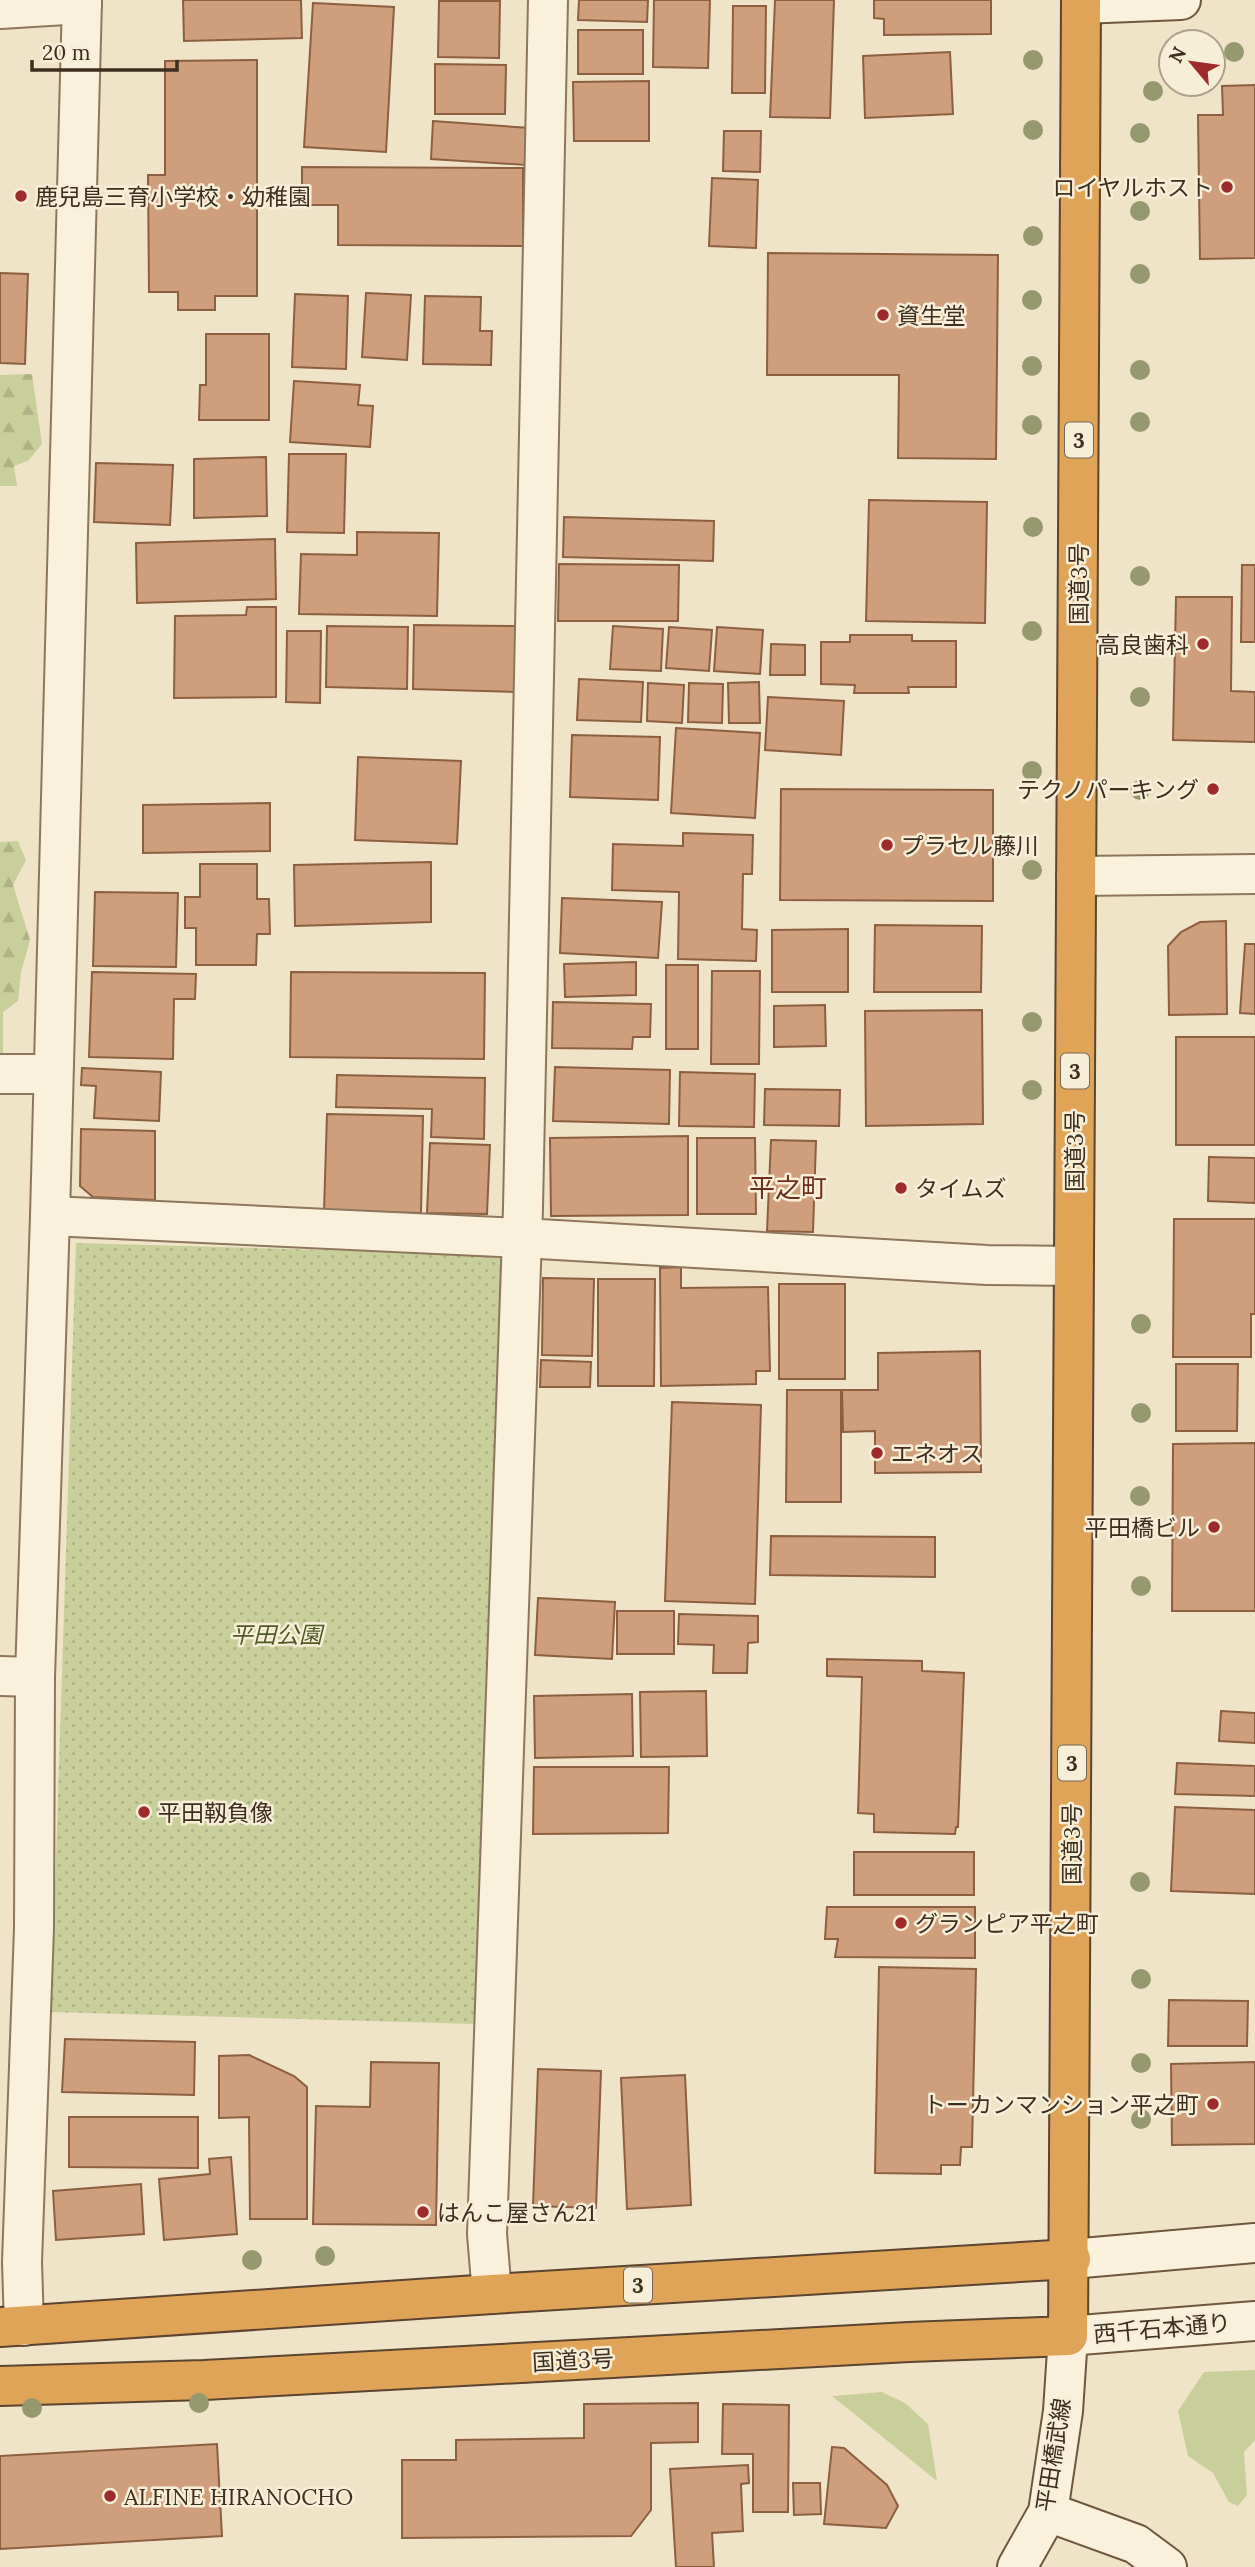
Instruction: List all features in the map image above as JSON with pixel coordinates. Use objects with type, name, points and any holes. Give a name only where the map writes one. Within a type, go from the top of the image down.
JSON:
[{"type":"highway","name":"国道3号","points":[[0,2386],[204,2380],[909,2342],[1069,2336],[1080,1]]},
{"type":"highway","name":"3","points":[[12,2326],[1071,2259]]},
{"type":"street","points":[[492,2294],[486,2234],[522,1238],[548,0]]},
{"type":"street","points":[[1080,1],[1181,0]]},
{"type":"street","points":[[0,9],[82,2],[50,1216],[18,1676],[34,1928],[22,2262],[12,2326]]},
{"type":"street","points":[[1076,876],[1255,874]]},
{"type":"street","points":[[0,1074],[53,1074]]},
{"type":"street","points":[[50,1216],[522,1238],[987,1265],[1074,1266]]},
{"type":"street","points":[[1071,2259],[1255,2243]]},
{"type":"street","name":"西千石本通り","points":[[1069,2336],[1255,2321]]},
{"type":"street","name":"平田橋武線","points":[[1017,2567],[1048,2512],[1063,2411],[1069,2336]]},
{"type":"street","points":[[1048,2512],[1136,2544],[1167,2567]]},
{"type":"green space","points":[[32,374],[42,444],[28,461],[14,466],[17,486],[0,486],[0,375]]},
{"type":"green space","points":[[18,841],[26,860],[13,885],[30,940],[21,972],[18,1001],[3,1012],[3,1067],[0,1067],[0,842]]},
{"type":"green space","name":"平田公園","points":[[76,1243],[501,1255],[476,2024],[51,2012]]},
{"type":"green space","points":[[1255,2370],[1255,2440],[1244,2452],[1247,2495],[1238,2506],[1229,2502],[1213,2473],[1188,2456],[1178,2411],[1204,2372]]},
{"type":"green space","points":[[882,2392],[905,2403],[928,2424],[937,2481],[832,2396]]},
{"type":"building","points":[[183,0],[301,0],[302,38],[184,41]]},
{"type":"building","points":[[579,0],[648,0],[647,22],[578,20]]},
{"type":"building","points":[[654,0],[710,0],[708,68],[653,67]]},
{"type":"building","points":[[775,0],[834,0],[830,118],[770,117]]},
{"type":"building","points":[[874,0],[991,0],[991,34],[884,35],[884,19],[874,18]]},
{"type":"building","points":[[439,1],[500,1],[499,58],[438,57]]},
{"type":"building","points":[[313,3],[394,7],[386,152],[304,147]]},
{"type":"building","points":[[733,6],[766,6],[765,93],[732,93]]},
{"type":"building","points":[[578,30],[643,30],[643,74],[578,74]]},
{"type":"building","points":[[950,52],[953,114],[865,118],[863,56]]},
{"type":"building","points":[[257,60],[257,296],[215,296],[215,310],[178,310],[178,292],[149,292],[148,175],[165,175],[165,61]]},
{"type":"building","points":[[435,64],[506,65],[505,114],[435,114]]},
{"type":"building","points":[[649,81],[649,141],[574,141],[573,82]]},
{"type":"building","name":"ロイヤルホスト","points":[[1255,85],[1255,258],[1200,259],[1198,115],[1223,115],[1222,98],[1227,98],[1227,86]]},
{"type":"building","points":[[433,121],[530,128],[527,165],[431,159]]},
{"type":"building","points":[[724,131],[761,131],[760,172],[723,171]]},
{"type":"building","points":[[302,167],[523,168],[523,246],[338,245],[338,205],[302,205]]},
{"type":"building","points":[[712,178],[758,180],[756,248],[709,246]]},
{"type":"building","name":"資生堂","points":[[768,253],[998,255],[996,459],[898,458],[899,375],[767,375]]},
{"type":"building","points":[[0,273],[28,274],[25,364],[0,363]]},
{"type":"building","points":[[366,293],[411,295],[407,360],[362,357]]},
{"type":"building","points":[[295,294],[348,296],[346,369],[292,367]]},
{"type":"building","points":[[425,296],[481,297],[480,331],[492,331],[491,365],[423,364]]},
{"type":"building","points":[[206,334],[269,334],[269,420],[199,420],[200,385],[206,385]]},
{"type":"building","points":[[294,381],[360,385],[358,405],[373,406],[370,447],[290,442]]},
{"type":"building","points":[[289,454],[346,454],[344,533],[287,532]]},
{"type":"building","points":[[266,457],[267,516],[194,518],[194,459]]},
{"type":"building","points":[[96,463],[173,465],[170,525],[94,522]]},
{"type":"building","points":[[869,500],[987,502],[985,623],[866,621]]},
{"type":"building","points":[[564,517],[714,521],[713,561],[563,557]]},
{"type":"building","points":[[357,532],[439,533],[437,616],[299,614],[301,554],[357,555]]},
{"type":"building","points":[[275,539],[276,599],[137,603],[136,543]]},
{"type":"building","points":[[559,564],[679,565],[678,621],[558,621]]},
{"type":"building","points":[[1242,565],[1255,565],[1255,642],[1241,642]]},
{"type":"building","name":"高良歯科","points":[[1176,597],[1232,597],[1231,691],[1255,692],[1255,742],[1173,740]]},
{"type":"building","points":[[247,607],[276,607],[276,697],[174,698],[175,616],[246,615]]},
{"type":"building","points":[[414,625],[520,626],[519,692],[413,689]]},
{"type":"building","points":[[327,626],[408,627],[407,689],[326,687]]},
{"type":"building","points":[[613,626],[663,629],[661,671],[610,669]]},
{"type":"building","points":[[669,627],[712,630],[709,671],[666,668]]},
{"type":"building","points":[[717,627],[763,630],[760,674],[714,671]]},
{"type":"building","points":[[287,631],[321,631],[320,703],[286,702]]},
{"type":"building","points":[[850,635],[912,635],[912,641],[956,641],[956,687],[908,687],[909,693],[854,693],[855,685],[821,684],[821,642],[850,642]]},
{"type":"building","points":[[771,644],[805,645],[805,675],[770,675]]},
{"type":"building","points":[[579,679],[643,682],[641,722],[577,720]]},
{"type":"building","points":[[759,682],[760,723],[729,723],[728,683]]},
{"type":"building","points":[[648,683],[684,685],[682,723],[647,721]]},
{"type":"building","points":[[689,683],[723,684],[722,723],[688,722]]},
{"type":"building","points":[[768,697],[844,701],[841,755],[765,750]]},
{"type":"building","points":[[676,728],[760,733],[755,818],[671,813]]},
{"type":"building","points":[[572,735],[660,737],[658,800],[570,797]]},
{"type":"building","points":[[358,757],[461,761],[457,844],[355,840]]},
{"type":"building","name":"プラセル藤川","points":[[781,789],[993,790],[993,901],[780,900]]},
{"type":"building","points":[[270,803],[270,851],[143,853],[143,805]]},
{"type":"building","points":[[683,833],[753,835],[752,874],[743,874],[742,929],[757,930],[756,961],[678,959],[679,892],[612,890],[613,844],[683,846]]},
{"type":"building","points":[[431,862],[431,922],[295,926],[294,865]]},
{"type":"building","points":[[200,864],[257,864],[257,899],[269,899],[270,934],[257,934],[256,965],[196,965],[196,928],[185,928],[185,897],[200,897]]},
{"type":"building","points":[[95,892],[178,893],[176,967],[93,966]]},
{"type":"building","points":[[562,898],[662,902],[658,958],[560,953]]},
{"type":"building","points":[[1226,921],[1227,1014],[1169,1015],[1168,946],[1181,932],[1200,922]]},
{"type":"building","points":[[875,925],[982,926],[981,992],[874,992]]},
{"type":"building","points":[[848,929],[848,992],[772,992],[772,930]]},
{"type":"building","points":[[1245,944],[1255,944],[1255,1014],[1240,1013]]},
{"type":"building","points":[[636,962],[636,995],[565,997],[564,964]]},
{"type":"building","points":[[666,965],[698,965],[698,1049],[666,1049]]},
{"type":"building","points":[[712,971],[760,971],[759,1064],[711,1064]]},
{"type":"building","points":[[92,972],[196,974],[195,999],[174,999],[173,1059],[89,1057]]},
{"type":"building","points":[[291,972],[485,973],[484,1059],[290,1057]]},
{"type":"building","points":[[553,1002],[651,1004],[650,1037],[633,1037],[632,1049],[552,1048]]},
{"type":"building","points":[[825,1005],[826,1046],[774,1047],[774,1006]]},
{"type":"building","points":[[982,1010],[983,1124],[866,1126],[865,1011]]},
{"type":"building","points":[[1176,1037],[1255,1037],[1255,1145],[1176,1145]]},
{"type":"building","points":[[555,1067],[670,1070],[669,1124],[553,1121]]},
{"type":"building","points":[[82,1068],[161,1072],[159,1121],[94,1118],[96,1086],[81,1085]]},
{"type":"building","points":[[680,1072],[755,1074],[754,1127],[679,1126]]},
{"type":"building","points":[[337,1075],[485,1078],[484,1139],[431,1137],[432,1109],[336,1107]]},
{"type":"building","points":[[765,1089],[840,1090],[839,1126],[764,1125]]},
{"type":"building","points":[[327,1114],[423,1116],[421,1213],[324,1211]]},
{"type":"building","points":[[81,1129],[155,1131],[155,1200],[93,1197],[80,1186]]},
{"type":"building","points":[[688,1136],[688,1215],[551,1216],[550,1138]]},
{"type":"building","points":[[697,1138],[755,1138],[756,1214],[697,1214]]},
{"type":"building","points":[[771,1140],[816,1141],[813,1232],[767,1231]]},
{"type":"building","points":[[430,1143],[490,1145],[487,1214],[427,1213]]},
{"type":"building","points":[[1209,1157],[1255,1158],[1255,1203],[1208,1201]]},
{"type":"building","points":[[1174,1219],[1255,1219],[1255,1314],[1251,1314],[1251,1357],[1173,1357]]},
{"type":"building","points":[[681,1267],[681,1288],[768,1287],[770,1371],[756,1371],[756,1384],[661,1386],[660,1268]]},
{"type":"building","points":[[543,1278],[594,1279],[592,1356],[542,1355]]},
{"type":"building","points":[[598,1279],[655,1279],[654,1386],[598,1386]]},
{"type":"building","points":[[779,1284],[845,1284],[845,1379],[779,1379]]},
{"type":"building","points":[[980,1351],[981,1472],[875,1473],[875,1431],[843,1432],[842,1390],[878,1390],[878,1353]]},
{"type":"building","points":[[541,1360],[591,1362],[590,1387],[540,1387]]},
{"type":"building","points":[[1176,1364],[1238,1364],[1237,1431],[1176,1431]]},
{"type":"building","points":[[787,1390],[841,1390],[841,1502],[786,1502]]},
{"type":"building","points":[[672,1402],[761,1405],[755,1604],[665,1601]]},
{"type":"building","name":"平田橋ビル","points":[[1255,1443],[1255,1611],[1172,1611],[1173,1444]]},
{"type":"building","points":[[771,1536],[935,1537],[935,1577],[770,1575]]},
{"type":"building","points":[[538,1598],[615,1602],[612,1659],[535,1655]]},
{"type":"building","points":[[617,1611],[674,1611],[674,1654],[617,1654]]},
{"type":"building","points":[[679,1614],[758,1616],[758,1642],[748,1643],[747,1673],[713,1673],[714,1645],[678,1644]]},
{"type":"building","points":[[827,1659],[922,1661],[922,1671],[964,1673],[958,1827],[955,1834],[874,1832],[874,1814],[858,1813],[862,1677],[827,1676]]},
{"type":"building","points":[[706,1691],[707,1756],[641,1757],[640,1692]]},
{"type":"building","points":[[632,1694],[633,1756],[535,1758],[534,1696]]},
{"type":"building","points":[[1221,1711],[1255,1713],[1255,1743],[1219,1741]]},
{"type":"building","points":[[1177,1763],[1255,1766],[1255,1796],[1175,1794]]},
{"type":"building","points":[[534,1767],[669,1767],[668,1833],[533,1834]]},
{"type":"building","points":[[1175,1807],[1255,1810],[1255,1894],[1171,1891]]},
{"type":"building","points":[[854,1852],[974,1852],[974,1895],[854,1895]]},
{"type":"building","name":"グランピア平之町","points":[[827,1907],[975,1907],[975,1958],[835,1957],[838,1939],[825,1939]]},
{"type":"building","points":[[879,1967],[976,1969],[972,2147],[961,2147],[960,2165],[941,2165],[941,2174],[875,2173]]},
{"type":"building","points":[[1169,2000],[1248,2001],[1247,2046],[1168,2046]]},
{"type":"building","points":[[65,2039],[195,2042],[194,2095],[62,2092]]},
{"type":"building","points":[[249,2055],[294,2076],[307,2087],[307,2219],[250,2219],[249,2117],[219,2118],[219,2056]]},
{"type":"building","points":[[371,2062],[439,2063],[436,2225],[313,2224],[316,2106],[370,2107]]},
{"type":"building","name":"トーカンマンション平之町","points":[[1255,2062],[1255,2144],[1172,2145],[1171,2064]]},
{"type":"building","points":[[538,2069],[601,2071],[596,2208],[533,2206]]},
{"type":"building","points":[[685,2075],[691,2205],[627,2209],[621,2078]]},
{"type":"building","points":[[69,2117],[198,2117],[198,2168],[69,2167]]},
{"type":"building","points":[[231,2157],[237,2234],[164,2240],[159,2179],[210,2174],[209,2159]]},
{"type":"building","points":[[141,2184],[144,2234],[56,2240],[53,2191]]},
{"type":"building","points":[[698,2403],[698,2442],[651,2443],[651,2510],[631,2536],[402,2538],[402,2460],[456,2460],[456,2440],[584,2438],[584,2404]]},
{"type":"building","points":[[723,2404],[789,2405],[788,2512],[753,2512],[753,2454],[722,2454]]},
{"type":"building","name":"ALFINE HIRANOCHO","points":[[217,2444],[222,2536],[0,2549],[0,2456]]},
{"type":"building","points":[[832,2447],[844,2448],[887,2485],[898,2506],[886,2528],[824,2524]]},
{"type":"building","points":[[748,2465],[749,2483],[741,2484],[743,2531],[712,2533],[714,2567],[676,2567],[670,2469]]},
{"type":"building","points":[[793,2483],[820,2483],[821,2514],[794,2515]]},
{"type":"place","name":"ロイヤルホスト","points":[[1227,187]]},
{"type":"place","name":"鹿兒島三育小学校・幼稚園","points":[[21,196]]},
{"type":"place","name":"資生堂","points":[[883,315]]},
{"type":"place","name":"高良歯科","points":[[1203,644]]},
{"type":"place","name":"テクノパーキング","points":[[1213,789]]},
{"type":"place","name":"プラセル藤川","points":[[887,845]]},
{"type":"place","name":"タイムズ","points":[[901,1188]]},
{"type":"place","name":"エネオス","points":[[877,1453]]},
{"type":"place","name":"平田橋ビル","points":[[1214,1527]]},
{"type":"place","name":"平田靱負像","points":[[144,1812]]},
{"type":"place","name":"グランピア平之町","points":[[901,1923]]},
{"type":"place","name":"トーカンマンション平之町","points":[[1213,2104]]},
{"type":"place","name":"はんこ屋さん21","points":[[423,2212]]},
{"type":"place","name":"ALFINE HIRANOCHO","points":[[110,2496]]},
{"type":"district","name":"平之町","points":[[788,1187]]}]
